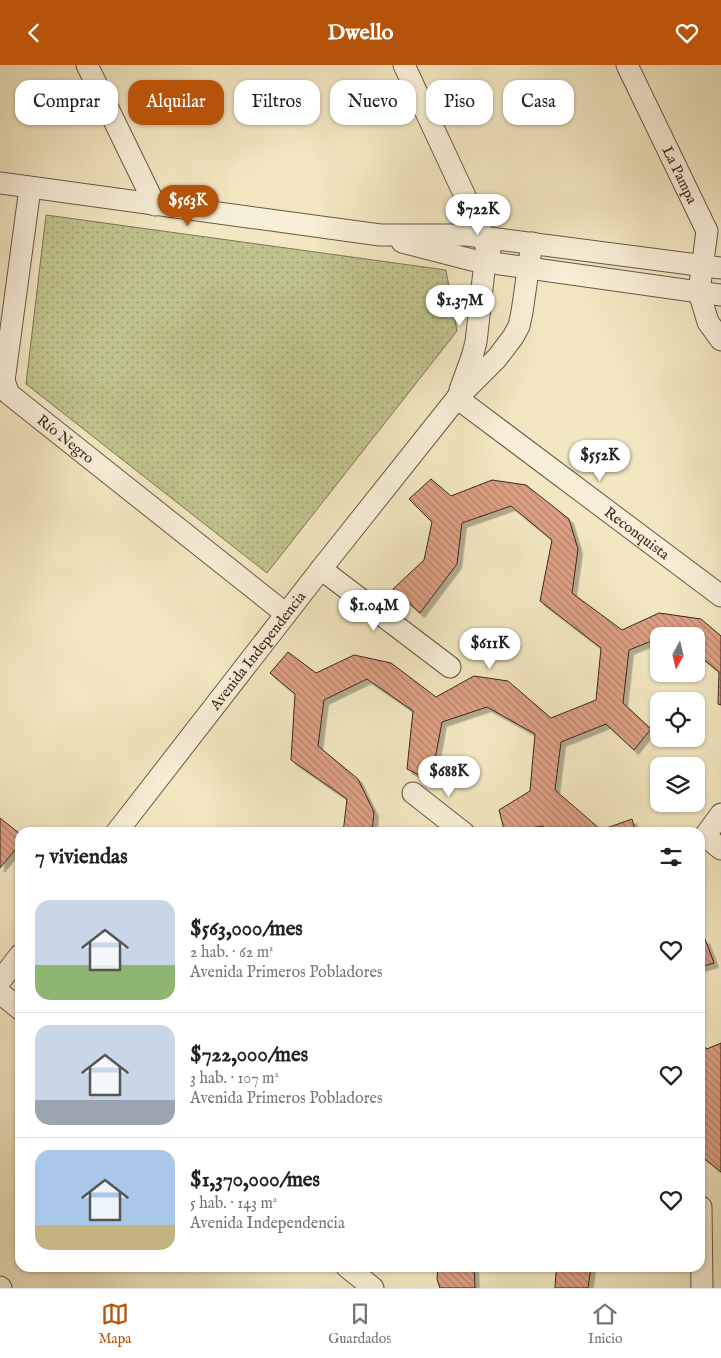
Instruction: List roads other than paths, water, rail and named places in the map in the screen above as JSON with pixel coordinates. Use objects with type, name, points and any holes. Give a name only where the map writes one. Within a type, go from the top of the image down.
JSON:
[{"type":"street","points":[[87,65],[155,205]]},
{"type":"street","points":[[404,65],[493,238]]},
{"type":"street","name":"La Pampa","points":[[627,65],[714,227],[712,267],[700,292]]},
{"type":"street","points":[[0,183],[380,235],[453,235],[493,238],[712,267]]},
{"type":"street","name":"Río Negro","points":[[30,187],[4,381],[9,394],[286,614]]},
{"type":"street","points":[[380,235],[456,257],[721,295]]},
{"type":"street","name":"Avenida Independencia","points":[[457,398],[476,342],[486,248],[493,238]]},
{"type":"street","name":"Avenida Independencia","points":[[121,827],[321,569],[457,398],[498,358],[513,337],[519,326],[522,312],[532,243]]},
{"type":"street","points":[[700,292],[708,322],[721,340]]},
{"type":"street","name":"Reconquista","points":[[457,398],[721,596]]},
{"type":"street","points":[[321,569],[450,667]]},
{"type":"street","points":[[412,793],[456,827]]},
{"type":"street","points":[[709,841],[721,814]]},
{"type":"street","points":[[0,981],[15,962]]},
{"type":"street","points":[[0,993],[15,1005]]},
{"type":"street","points":[[702,1272],[702,1288]]}]
